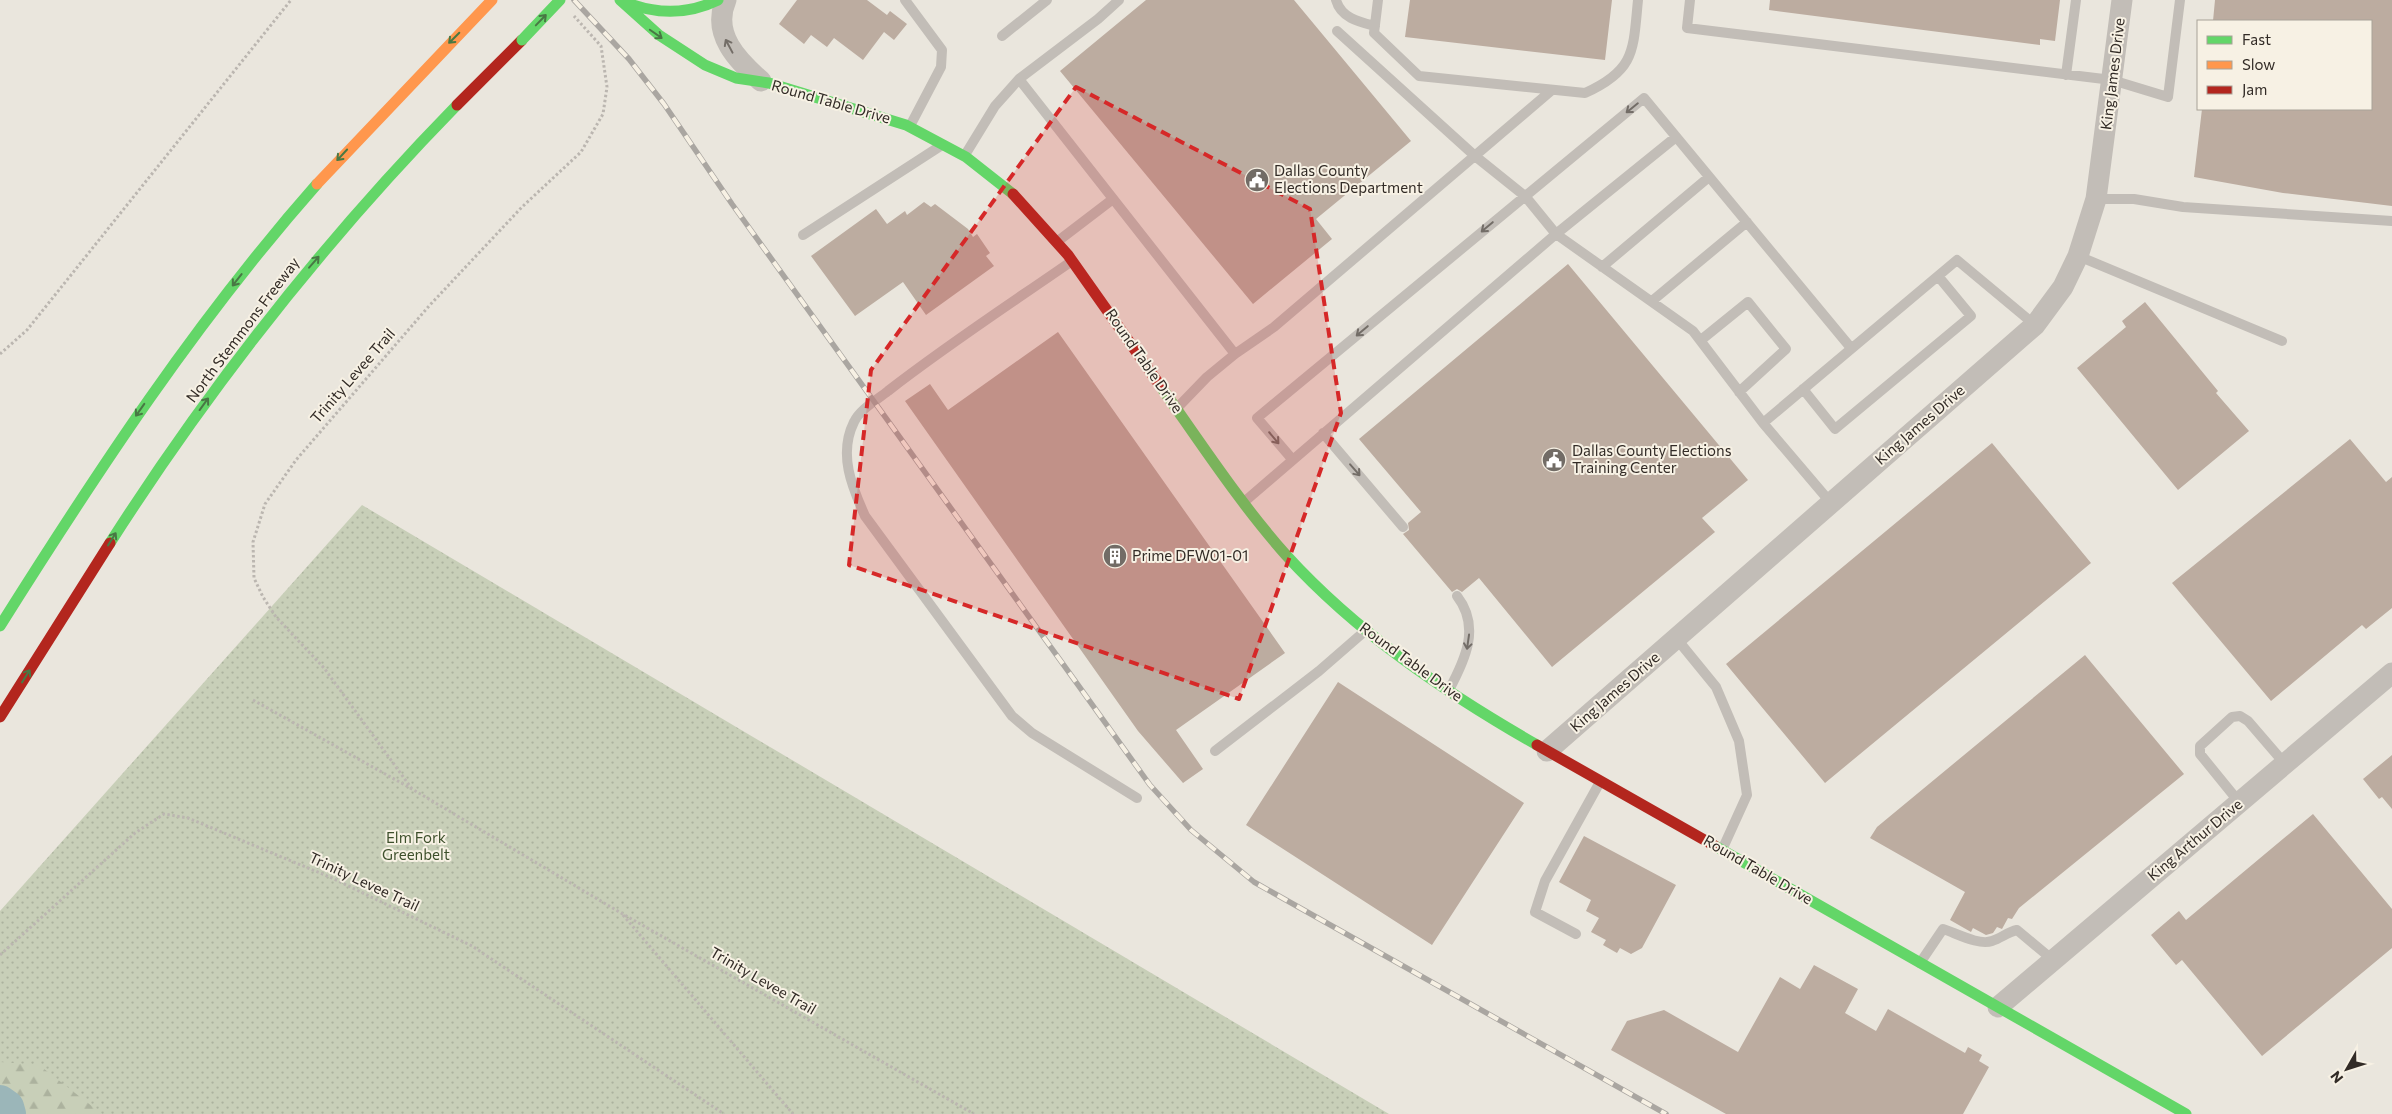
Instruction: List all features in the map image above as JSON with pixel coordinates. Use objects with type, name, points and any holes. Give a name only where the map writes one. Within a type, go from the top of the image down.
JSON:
[{"type":"main road","name":"North Stemmons Freeway","points":[[0,718],[127,515],[245,348],[309,267],[376,191],[560,0]]},
{"type":"main road","points":[[621,0],[649,11],[674,13],[702,7],[718,0]]},
{"type":"main road","name":"Round Table Drive","points":[[621,0],[646,27],[695,58],[736,78],[762,81],[793,92],[867,110],[910,126],[965,156],[1010,190],[1058,241],[1244,502],[1291,560],[1365,631],[1448,691],[1547,751],[2186,1114]]},
{"type":"main road","points":[[0,626],[85,491],[141,408],[255,257],[334,164],[490,2]]},
{"type":"street","name":"Round Table Drive","points":[[726,0],[722,16],[727,44],[742,64],[762,81]]},
{"type":"street","name":"King James Drive","points":[[1547,751],[2035,325],[2063,287],[2078,256],[2096,199],[2122,0]]},
{"type":"street","name":"King Arthur Drive","points":[[1998,1007],[2392,673]]},
{"type":"lane","points":[[905,0],[942,50],[941,67],[910,126]]},
{"type":"lane","points":[[1002,36],[1047,0]]},
{"type":"lane","points":[[965,156],[995,106],[1019,79],[1098,19],[1119,0]]},
{"type":"lane","points":[[1336,0],[1338,5],[1352,20],[1375,26]]},
{"type":"lane","points":[[1378,0],[1374,33],[1419,76],[1585,93],[1605,84],[1625,65],[1633,49],[1638,0]]},
{"type":"lane","points":[[1690,0],[1687,28],[2112,80],[2168,97],[2180,0]]},
{"type":"lane","points":[[2066,75],[2076,0]]},
{"type":"lane","points":[[1337,31],[1475,156],[1525,196],[1556,234],[1693,331],[1763,423],[1831,503]]},
{"type":"lane","points":[[1019,79],[1235,354]]},
{"type":"lane","points":[[1177,407],[1207,377],[1235,354],[1274,327],[1552,90]]},
{"type":"lane","points":[[1292,459],[1257,418],[1644,98],[1852,348]]},
{"type":"lane","points":[[1244,502],[1556,234],[1676,137]]},
{"type":"lane","points":[[803,235],[945,144]]},
{"type":"lane","points":[[1602,267],[1709,176]]},
{"type":"lane","points":[[1058,241],[1113,199]]},
{"type":"lane","points":[[2096,199],[2134,199],[2183,207],[2392,221]]},
{"type":"lane","points":[[1652,301],[1747,222]]},
{"type":"lane","points":[[2078,256],[2282,341]]},
{"type":"lane","points":[[1763,423],[1957,260],[2035,325]]},
{"type":"lane","points":[[1073,261],[904,378],[860,414],[853,422],[846,453],[849,479],[865,516],[1012,716],[1032,733],[1138,798]]},
{"type":"lane","points":[[1803,389],[1836,430],[1971,316],[1938,276]]},
{"type":"lane","points":[[1701,340],[1748,302],[1786,349],[1739,392]]},
{"type":"lane","points":[[1323,433],[1403,527]]},
{"type":"lane","points":[[1448,691],[1464,663],[1470,634],[1465,607],[1457,596]]},
{"type":"lane","points":[[1215,751],[1319,672],[1365,631]]},
{"type":"lane","points":[[1676,638],[1716,687],[1739,741],[1747,795],[1722,850]]},
{"type":"lane","points":[[2239,802],[2200,754],[2200,746],[2232,717],[2240,716],[2248,721],[2284,764]]},
{"type":"lane","points":[[1576,934],[1535,912],[1545,880],[1600,781]]},
{"type":"lane","points":[[1920,963],[1943,929],[1975,940],[1991,942],[2005,933],[2018,930],[2053,960]]},
{"type":"path","points":[[0,354],[27,330],[291,0]]},
{"type":"path","name":"Trinity Levee Trail","points":[[412,789],[324,668],[276,617],[263,597],[254,578],[253,542],[265,504],[308,446],[429,306],[522,207],[581,152],[603,114],[608,87],[607,73],[601,46],[587,27],[569,11]]},
{"type":"path","name":"Trinity Levee Trail","points":[[253,700],[412,789],[621,913],[974,1114]]},
{"type":"path","name":"Trinity Levee Trail","points":[[0,955],[134,833],[164,814],[188,818],[332,878],[472,946],[724,1114]]},
{"type":"path","points":[[621,913],[793,1114]]},
{"type":"highlighted area","points":[[1076,87],[1310,209],[1341,413],[1239,699],[849,565],[871,370]]},
{"type":"green space","name":"Elm Fork Greenbelt","points":[[362,505],[1389,1114],[9,1114],[0,1102],[0,911]]},
{"type":"green space","points":[[0,1062],[39,1065],[102,1114],[0,1114]]},
{"type":"building","points":[[797,0],[867,0],[887,15],[890,11],[907,24],[894,40],[884,32],[863,60],[834,38],[827,47],[811,35],[804,44],[779,24]]},
{"type":"building","name":"Dallas County Elections Department","points":[[1146,0],[1294,0],[1411,141],[1316,219],[1332,239],[1253,304],[1060,71]]},
{"type":"building","points":[[1410,0],[1612,0],[1605,60],[1405,37]]},
{"type":"building","points":[[1770,0],[2060,0],[2055,41],[2040,39],[2040,45],[1769,10]]},
{"type":"building","points":[[2215,0],[2392,0],[2392,206],[2283,193],[2194,177],[2202,110],[2372,110],[2372,20],[2213,20]]},
{"type":"building","points":[[924,202],[931,207],[935,204],[968,229],[973,237],[977,234],[990,253],[986,256],[994,266],[926,315],[903,282],[855,316],[811,256],[876,209],[887,224],[905,211],[907,215]]},
{"type":"building","name":"Dallas County Elections Training Center","points":[[1568,264],[1748,480],[1702,518],[1715,532],[1552,667],[1479,578],[1462,592],[1457,589],[1452,592],[1403,534],[1409,530],[1408,523],[1421,512],[1359,439]]},
{"type":"building","points":[[2145,302],[2218,391],[2216,393],[2249,431],[2178,490],[2077,368],[2126,327],[2122,321]]},
{"type":"building","name":"Prime DFW01-01","points":[[1058,332],[1285,653],[1176,730],[1203,769],[1183,783],[1138,731],[905,401],[930,384],[948,410]]},
{"type":"building","points":[[2350,439],[2386,482],[2392,477],[2392,608],[2366,629],[2362,625],[2271,701],[2172,583]]},
{"type":"building","points":[[1992,443],[2091,563],[1825,783],[1726,664]]},
{"type":"building","points":[[2085,655],[2184,774],[2019,908],[2012,919],[2008,918],[2002,929],[1997,927],[1993,933],[1986,935],[1973,928],[1971,932],[1950,920],[1965,892],[1870,838],[1877,827]]},
{"type":"building","points":[[1338,682],[1524,803],[1432,945],[1246,825]]},
{"type":"building","points":[[2392,755],[2392,809],[2382,797],[2379,799],[2363,779]]},
{"type":"building","points":[[2313,814],[2392,909],[2392,948],[2262,1056],[2182,960],[2176,965],[2151,935],[2179,911],[2186,920]]},
{"type":"building","points":[[1584,836],[1676,885],[1642,948],[1631,954],[1620,948],[1617,953],[1603,945],[1606,940],[1591,932],[1599,918],[1586,911],[1591,900],[1559,882]]},
{"type":"building","points":[[1814,965],[1858,989],[1845,1013],[1876,1031],[1888,1009],[1965,1053],[1968,1047],[1982,1055],[1979,1061],[1989,1067],[1963,1114],[1726,1114],[1611,1050],[1627,1021],[1664,1010],[1738,1052],[1780,977],[1800,989]]},
{"type":"waterway","points":[[0,1102],[7,1107],[9,1114]]},
{"type":"railway","points":[[574,0],[629,59],[664,104],[732,204],[1150,785],[1191,830],[1254,882],[1666,1114]]},
{"type":"traffic: fast","points":[[522,40],[560,0]]},
{"type":"traffic: fast","points":[[620,0],[659,35],[705,65],[736,78],[769,83],[906,125],[966,157],[1013,194]]},
{"type":"traffic: fast","points":[[625,2],[649,9],[672,12],[695,8],[718,0]]},
{"type":"traffic: fast","points":[[110,543],[188,427],[272,315],[362,208],[457,105]]},
{"type":"traffic: fast","points":[[0,626],[73,511],[189,343],[230,289],[317,184]]},
{"type":"traffic: fast","points":[[1159,384],[1252,514],[1286,555],[1313,583],[1342,610],[1404,660],[1436,683],[1537,745]]},
{"type":"traffic: fast","points":[[1715,846],[2186,1114]]},
{"type":"traffic: slow","points":[[317,184],[492,0]]},
{"type":"traffic: jam","points":[[457,105],[522,40]]},
{"type":"traffic: jam","points":[[1013,194],[1068,255],[1159,384]]},
{"type":"traffic: jam","points":[[0,717],[110,543]]},
{"type":"traffic: jam","points":[[1537,745],[1715,846]]},
{"type":"place","name":"Dallas County Elections Department","points":[[1257,180]]},
{"type":"place","name":"Dallas County Elections Training Center","points":[[1554,460]]},
{"type":"place","name":"Prime DFW01-01","points":[[1115,556]]}]
